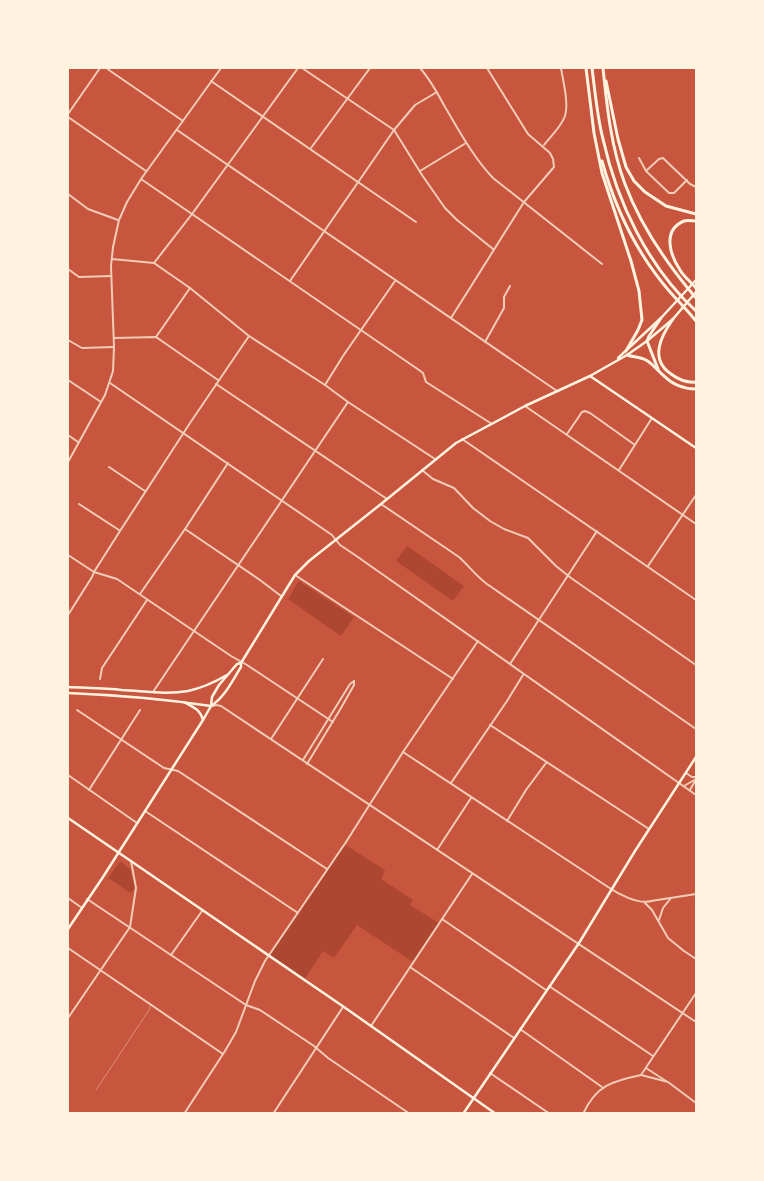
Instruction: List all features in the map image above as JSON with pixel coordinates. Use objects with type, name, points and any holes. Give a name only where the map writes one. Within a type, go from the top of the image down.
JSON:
[{"type":"highway","points":[[586,68],[594,134],[602,173],[639,291],[642,320],[626,353],[644,359],[659,370],[669,381],[678,386],[696,390]]},
{"type":"highway","points":[[592,68],[602,137],[625,209],[646,249],[675,288],[696,311]]},
{"type":"highway","points":[[603,68],[618,139],[626,166],[634,181],[644,192],[666,206],[696,214]]},
{"type":"highway","points":[[603,68],[612,134],[625,185],[643,224],[666,261],[696,295]]},
{"type":"highway","points":[[594,134],[612,192],[637,245],[670,292],[696,321]]},
{"type":"highway","points":[[696,221],[685,221],[674,229],[670,244],[673,256],[681,272],[696,288],[696,295]]},
{"type":"highway","points":[[659,370],[648,341],[649,336],[661,318]]},
{"type":"highway","points":[[672,319],[662,334],[660,361],[666,371],[677,379],[688,383],[696,382]]},
{"type":"main road","points":[[68,929],[173,769],[211,706],[212,697],[219,685],[237,664],[241,662],[300,568],[462,439],[590,376],[614,362],[626,353],[661,318],[696,280]]},
{"type":"main road","points":[[626,353],[648,341],[696,295]]},
{"type":"main road","points":[[590,376],[696,448]]},
{"type":"main road","points":[[68,693],[131,697],[211,706],[220,700],[241,667],[241,662]]},
{"type":"main road","points":[[68,687],[173,693],[194,690],[212,684],[227,675]]},
{"type":"main road","points":[[184,702],[198,710],[203,720]]},
{"type":"main road","points":[[463,1114],[579,944],[611,890],[696,757]]},
{"type":"main road","points":[[68,818],[344,1006],[496,1114]]},
{"type":"street","points":[[100,68],[68,116],[146,171]]},
{"type":"street","points":[[106,68],[183,121]]},
{"type":"street","points":[[68,462],[101,402],[110,383],[113,371],[114,338],[111,276],[113,247],[120,220],[127,202],[146,171],[221,68]]},
{"type":"street","points":[[154,263],[298,68]]},
{"type":"street","points":[[302,68],[394,130],[445,208],[457,220],[494,249]]},
{"type":"street","points":[[310,149],[370,68]]},
{"type":"street","points":[[420,68],[437,92],[466,143],[484,169],[602,264]]},
{"type":"street","points":[[451,318],[524,202],[554,167],[550,154],[528,134],[487,68]]},
{"type":"street","points":[[543,146],[560,126],[566,114],[566,97],[561,68]]},
{"type":"street","points":[[212,81],[416,222]]},
{"type":"street","points":[[290,281],[394,130],[415,105],[437,92]]},
{"type":"street","points":[[177,130],[557,391]]},
{"type":"street","points":[[420,171],[466,143]]},
{"type":"street","points":[[639,158],[646,171],[669,193],[674,193],[686,180]]},
{"type":"street","points":[[646,171],[662,158],[690,184],[696,187]]},
{"type":"street","points":[[141,179],[422,373],[426,382],[492,424]]},
{"type":"street","points":[[68,194],[88,209],[120,220]]},
{"type":"street","points":[[112,259],[154,263],[190,288],[249,336],[436,460]]},
{"type":"street","points":[[68,269],[79,277],[111,276]]},
{"type":"street","points":[[325,385],[395,281]]},
{"type":"street","points":[[486,342],[504,308],[504,297],[510,286]]},
{"type":"street","points":[[156,337],[190,288]]},
{"type":"street","points":[[68,615],[120,531],[249,336]]},
{"type":"street","points":[[114,338],[156,337],[219,381]]},
{"type":"street","points":[[68,340],[82,348],[114,347]]},
{"type":"street","points":[[68,380],[101,402]]},
{"type":"street","points":[[110,383],[332,534],[340,545],[696,794]]},
{"type":"street","points":[[216,384],[387,499]]},
{"type":"street","points":[[154,692],[348,402]]},
{"type":"street","points":[[526,406],[696,524]]},
{"type":"street","points":[[567,434],[582,412],[585,411],[635,445]]},
{"type":"street","points":[[619,470],[652,418]]},
{"type":"street","points":[[68,436],[78,443]]},
{"type":"street","points":[[462,439],[696,600]]},
{"type":"street","points":[[140,594],[228,463]]},
{"type":"street","points":[[109,468],[146,491]]},
{"type":"street","points":[[422,470],[433,479],[454,488],[468,504],[490,521],[504,529],[528,538],[568,576],[696,665]]},
{"type":"street","points":[[648,566],[696,494]]},
{"type":"street","points":[[79,504],[120,531]]},
{"type":"street","points":[[381,504],[459,557],[476,575],[696,729]]},
{"type":"street","points":[[185,529],[282,596]]},
{"type":"street","points":[[510,664],[597,531]]},
{"type":"street","points":[[68,555],[94,572],[117,579],[333,722]]},
{"type":"street","points":[[295,575],[453,679]]},
{"type":"street","points":[[100,679],[102,668],[148,599]]},
{"type":"street","points":[[184,1114],[236,1032],[255,981],[269,956],[478,641]]},
{"type":"street","points":[[270,740],[323,659]]},
{"type":"street","points":[[451,783],[523,674]]},
{"type":"street","points":[[303,761],[350,684],[354,681],[354,686],[307,764]]},
{"type":"street","points":[[211,706],[221,706],[696,1022]]},
{"type":"street","points":[[77,710],[164,768],[176,769],[327,870]]},
{"type":"street","points":[[89,790],[140,710]]},
{"type":"street","points":[[490,725],[650,829]]},
{"type":"street","points":[[404,752],[611,890],[645,903],[652,910],[668,938],[696,960]]},
{"type":"street","points":[[507,821],[526,790],[547,762]]},
{"type":"street","points":[[686,774],[696,778]]},
{"type":"street","points":[[68,775],[137,823]]},
{"type":"street","points":[[684,786],[696,778]]},
{"type":"street","points":[[690,790],[696,778]]},
{"type":"street","points":[[437,850],[472,797]]},
{"type":"street","points":[[145,811],[298,913]]},
{"type":"street","points":[[68,1018],[130,928],[136,888],[131,862]]},
{"type":"street","points":[[372,1026],[472,874]]},
{"type":"street","points":[[645,903],[696,894]]},
{"type":"street","points":[[68,898],[82,908]]},
{"type":"street","points":[[658,921],[663,908],[671,898]]},
{"type":"street","points":[[87,899],[246,1005],[260,1010],[410,1114]]},
{"type":"street","points":[[171,955],[202,911]]},
{"type":"street","points":[[442,918],[546,990]]},
{"type":"street","points":[[68,948],[223,1054]]},
{"type":"street","points":[[410,967],[514,1038]]},
{"type":"street","points":[[549,986],[653,1056]]},
{"type":"street","points":[[641,1075],[696,994]]},
{"type":"street","points":[[273,1114],[344,1006]]},
{"type":"street","points":[[520,1029],[602,1087]]},
{"type":"street","points":[[646,1068],[696,1103]]},
{"type":"street","points":[[490,1073],[550,1114]]},
{"type":"street","points":[[583,1114],[592,1098],[602,1087],[618,1080],[641,1075],[668,1082]]},
{"type":"lane","points":[[96,1090],[149,1010],[150,1004]]},
{"type":"shaded area","points":[[407,546],[464,586],[453,601],[396,561]]},
{"type":"shaded area","points":[[299,581],[354,617],[341,636],[288,599]]},
{"type":"shaded area","points":[[344,844],[385,870],[381,879],[413,900],[410,905],[439,923],[413,962],[357,925],[334,958],[323,951],[304,980],[269,956]]},
{"type":"shaded area","points":[[121,862],[130,869],[135,887],[131,893],[108,878]]}]
